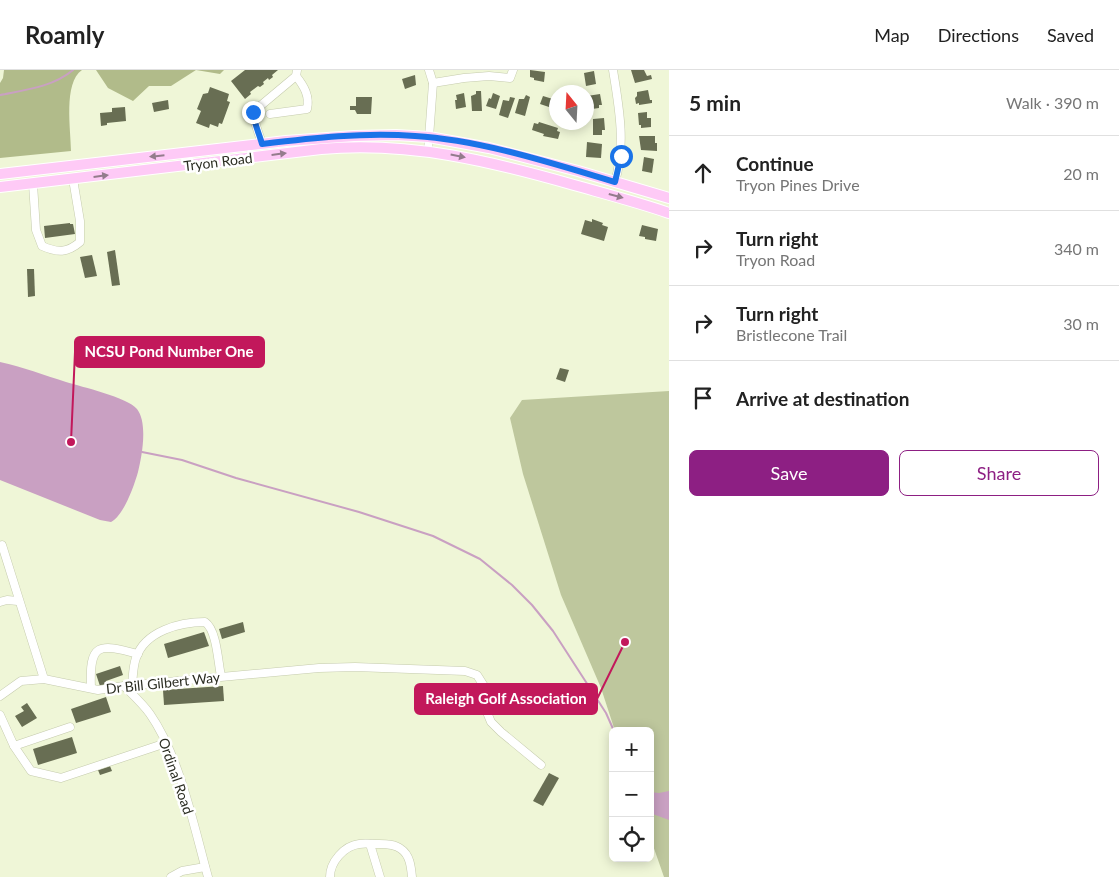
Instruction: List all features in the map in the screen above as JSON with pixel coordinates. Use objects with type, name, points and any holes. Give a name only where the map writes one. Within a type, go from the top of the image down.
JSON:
[{"type":"main road","name":"Tryon Road","points":[[0,174],[262,144],[396,134],[429,137],[489,148],[669,198]]},
{"type":"main road","name":"Tryon Road","points":[[0,188],[339,148],[373,147],[428,151],[522,170],[669,213]]},
{"type":"street","points":[[428,151],[433,83],[429,70]]},
{"type":"street","points":[[433,83],[489,76],[510,78],[513,70]]},
{"type":"street","points":[[613,70],[622,129],[621,156],[615,182]]},
{"type":"street","points":[[262,144],[253,118],[253,112],[297,73],[309,101],[307,108],[270,114]]},
{"type":"street","points":[[33,184],[36,230],[42,246],[55,252],[72,248],[80,242],[80,221],[73,179]]},
{"type":"street","points":[[2,545],[18,602],[44,679]]},
{"type":"street","points":[[0,602],[8,600],[18,602]]},
{"type":"street","points":[[128,686],[138,654],[148,639],[188,623],[205,622],[210,627],[214,636],[221,676]]},
{"type":"street","points":[[91,688],[91,664],[93,656],[99,649],[108,647],[138,654]]},
{"type":"street","name":"Dr Bill Gilbert Way","points":[[0,696],[21,681],[44,679],[98,690],[242,674],[355,667],[465,671],[477,675],[484,686],[486,710],[491,722],[541,764]]},
{"type":"street","name":"Ordinal Road","points":[[128,686],[150,713],[166,743],[184,790],[208,877]]},
{"type":"street","points":[[0,715],[14,746],[31,771],[61,778],[166,743]]},
{"type":"street","points":[[14,746],[70,727]]},
{"type":"street","points":[[330,877],[330,872],[338,856],[347,848],[358,844],[389,844],[400,848],[407,856],[411,866],[412,877]]},
{"type":"street","points":[[370,844],[380,877]]},
{"type":"street","points":[[171,877],[182,871],[205,867]]},
{"type":"green space","points":[[4,70],[82,70],[76,76],[70,96],[71,151],[0,158],[0,83]]},
{"type":"green space","points":[[96,70],[196,70],[171,86],[149,86],[133,101],[108,88]]},
{"type":"green space","points":[[196,70],[224,70],[220,74]]},
{"type":"green space","points":[[669,391],[669,877],[664,877],[654,848],[654,727],[614,727],[601,688],[561,595],[523,474],[510,418],[522,400]]},
{"type":"shaded area","points":[[0,362],[124,400],[137,409],[143,431],[140,465],[128,500],[120,513],[111,522],[100,520],[0,480]]},
{"type":"shaded area","points":[[669,791],[669,820],[654,814],[654,792]]},
{"type":"building","points":[[245,70],[278,70],[272,75],[273,77],[269,80],[268,78],[263,82],[264,84],[250,92],[251,94],[245,99],[231,81]]},
{"type":"building","points":[[530,70],[545,72],[544,82],[530,77]]},
{"type":"building","points":[[631,70],[644,70],[647,76],[651,75],[652,79],[635,83]]},
{"type":"building","points":[[594,71],[596,84],[586,85],[584,73]]},
{"type":"building","points":[[415,75],[416,85],[405,89],[402,79]]},
{"type":"building","points":[[210,87],[229,94],[227,101],[230,102],[222,124],[219,123],[218,127],[210,124],[209,128],[196,123],[201,111],[197,109],[203,94],[208,93]]},
{"type":"building","points":[[648,90],[652,103],[636,104],[637,92]]},
{"type":"building","points":[[476,91],[481,91],[482,111],[472,111],[471,96],[476,94]]},
{"type":"building","points":[[464,93],[466,107],[456,109],[456,95]]},
{"type":"building","points":[[493,93],[500,96],[496,109],[486,106]]},
{"type":"building","points":[[600,94],[602,105],[599,105],[599,108],[594,109],[594,95]]},
{"type":"building","points":[[526,95],[530,97],[525,116],[515,113],[519,99],[524,99]]},
{"type":"building","points":[[543,96],[549,98],[549,107],[540,104]]},
{"type":"building","points":[[356,97],[372,97],[371,114],[357,114],[355,110],[350,110],[350,106],[356,106]]},
{"type":"building","points":[[510,97],[515,98],[508,118],[499,115],[503,100],[509,101]]},
{"type":"building","points":[[168,100],[169,109],[154,112],[152,103]]},
{"type":"building","points":[[125,107],[126,121],[107,123],[107,125],[101,126],[100,113],[112,112],[112,108]]},
{"type":"building","points":[[647,112],[647,118],[651,118],[651,127],[641,128],[638,113]]},
{"type":"building","points":[[604,118],[605,130],[602,130],[602,135],[593,135],[594,119]]},
{"type":"building","points":[[539,122],[549,125],[549,130],[557,130],[560,132],[558,139],[543,136],[544,134],[532,130],[534,123],[538,124]]},
{"type":"building","points":[[639,136],[655,136],[657,151],[641,150]]},
{"type":"building","points":[[587,142],[602,144],[601,158],[586,157]]},
{"type":"building","points":[[644,157],[654,159],[652,173],[642,171]]},
{"type":"building","points":[[592,219],[608,227],[604,241],[581,234],[585,220],[592,222]]},
{"type":"building","points":[[73,224],[75,234],[45,238],[44,226]]},
{"type":"building","points":[[642,225],[658,229],[656,241],[639,236]]},
{"type":"building","points":[[115,250],[120,285],[112,286],[107,252]]},
{"type":"building","points":[[92,255],[97,276],[85,278],[80,257]]},
{"type":"building","points":[[27,269],[34,269],[35,296],[28,297]]},
{"type":"building","points":[[560,368],[569,370],[565,382],[556,379]]},
{"type":"building","points":[[243,622],[245,632],[222,639],[219,629]]},
{"type":"building","points":[[204,632],[209,646],[168,658],[164,644]]},
{"type":"building","points":[[120,666],[123,675],[106,681],[106,684],[100,686],[96,674]]},
{"type":"building","points":[[223,686],[224,701],[164,705],[163,690]]},
{"type":"building","points":[[106,697],[111,712],[76,723],[71,709]]},
{"type":"building","points":[[27,703],[37,718],[22,727],[15,716],[24,711],[21,707]]},
{"type":"building","points":[[72,737],[77,753],[38,765],[33,749]]},
{"type":"building","points":[[110,766],[112,771],[100,775],[98,770]]},
{"type":"building","points":[[549,773],[559,778],[543,806],[533,801]]},
{"type":"waterway","points":[[0,95],[48,84],[73,70]]},
{"type":"waterway","points":[[142,452],[182,460],[236,478],[359,512],[433,536],[480,559],[512,585],[532,605],[553,631],[606,713],[612,727]]},
{"type":"place","name":"NCSU Pond Number One","points":[[71,442]]},
{"type":"place","name":"Raleigh Golf Association","points":[[625,642]]},
{"type":"route","points":[[253,112],[253,118],[262,144],[396,134],[429,137],[489,148],[615,182],[621,156]]}]
